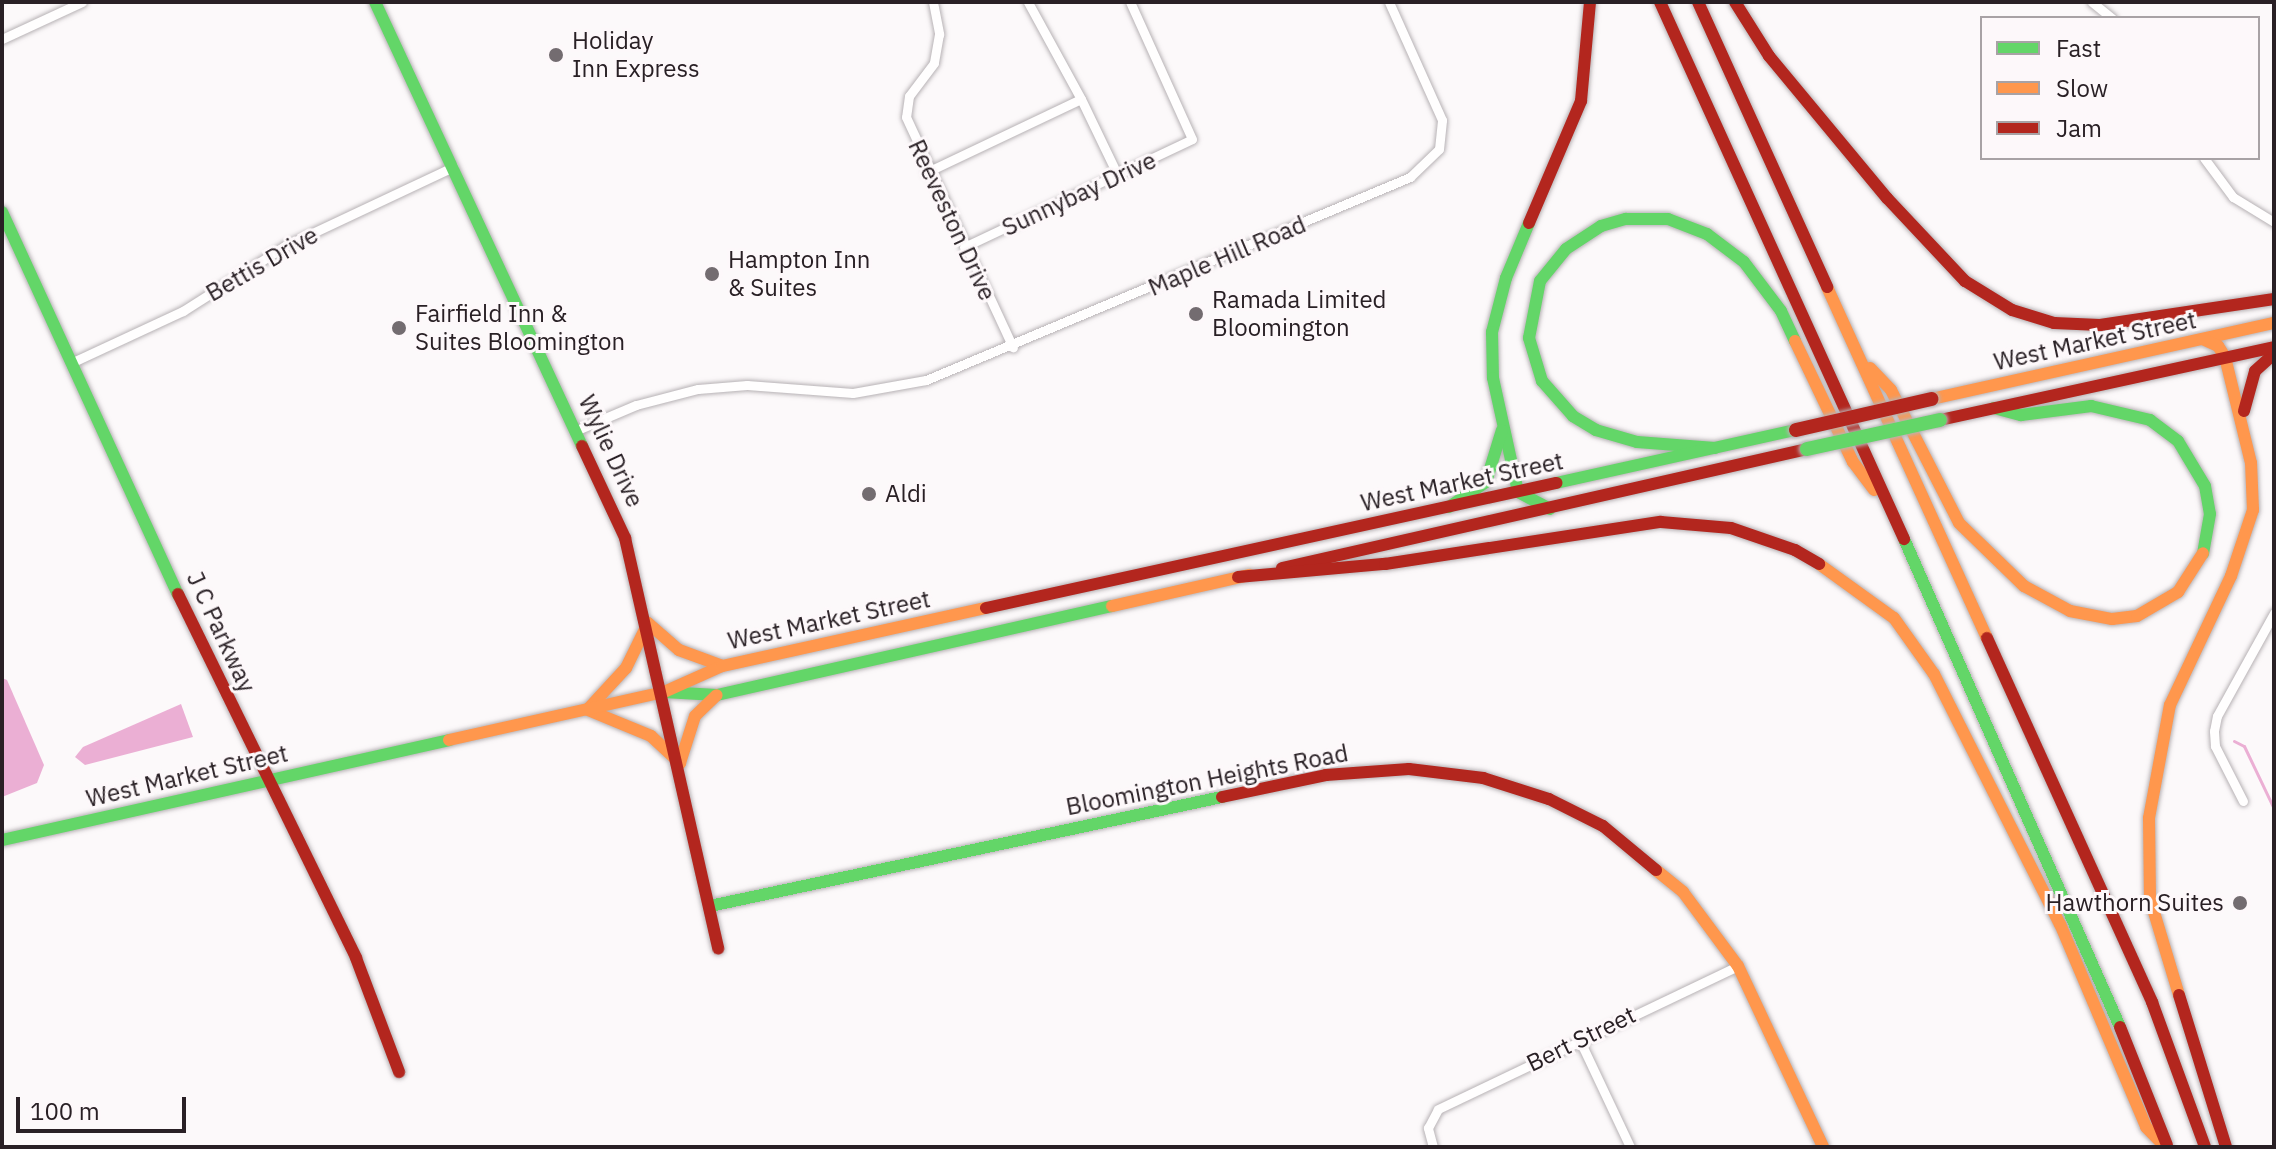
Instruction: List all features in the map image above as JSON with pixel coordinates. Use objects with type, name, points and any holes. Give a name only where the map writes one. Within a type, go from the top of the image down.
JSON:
[{"type":"main road","name":"Wylie Drive","points":[[375,2],[620,523],[664,692],[718,949]]},
{"type":"main road","points":[[1550,509],[1518,492],[1493,378],[1494,315],[1581,101],[1590,2]]},
{"type":"main road","points":[[1660,2],[2079,925],[2166,1147]]},
{"type":"main road","points":[[1698,2],[2161,1024],[2205,1147]]},
{"type":"main road","points":[[1735,2],[1769,56],[1887,198],[1965,281],[2012,310],[2054,323],[2100,325],[2274,299]]},
{"type":"main road","name":"J C Parkway","points":[[2,212],[267,781],[356,958],[399,1072]]},
{"type":"main road","points":[[1715,448],[1637,442],[1596,430],[1573,416],[1542,381],[1529,338],[1540,281],[1566,249],[1601,226],[1626,219],[1668,219],[1707,234],[1744,262],[1781,311],[1853,462],[1893,515]]},
{"type":"main road","name":"West Market Street","points":[[2,840],[664,692],[722,666],[2274,323]]},
{"type":"main road","points":[[2202,339],[2218,346],[2225,357],[2242,421],[2254,487],[2250,530],[2170,705],[2149,818],[2150,899],[2226,1147]]},
{"type":"main road","name":"West Market Street","points":[[664,692],[717,695],[2274,347]]},
{"type":"main road","points":[[2242,421],[2247,385],[2274,354]]},
{"type":"main road","points":[[1860,357],[1891,390],[1959,523],[2024,586],[2070,611],[2112,619],[2137,616],[2178,592],[2208,545],[2210,514],[2205,486],[2178,441],[2150,420],[2118,409],[2052,409],[2021,415],[1994,408]]},
{"type":"main road","points":[[1449,507],[1486,482],[1503,425]]},
{"type":"main road","points":[[1238,577],[1385,564],[1661,522],[1731,528],[1795,550],[1844,580],[1894,618],[1934,674],[2060,924],[2146,1127],[2166,1147]]},
{"type":"main road","points":[[717,695],[695,716],[680,763],[651,736],[587,710],[626,668],[648,623],[679,650],[722,666]]},
{"type":"main road","name":"Bloomington Heights Road","points":[[710,906],[1267,786],[1349,772],[1409,769],[1510,786],[1603,826],[1683,892],[1738,966],[1823,1147]]},
{"type":"street","points":[[2,39],[82,2]]},
{"type":"street","name":"Reeveston Drive","points":[[933,2],[939,34],[934,63],[909,96],[906,117],[927,172],[1013,347]]},
{"type":"street","points":[[1028,2],[1081,99],[1118,176]]},
{"type":"street","name":"Sunnybay Drive","points":[[964,247],[1192,139],[1130,2]]},
{"type":"street","name":"Maple Hill Road","points":[[577,430],[636,405],[709,388],[853,393],[926,380],[1013,347],[1382,191],[1429,163],[1442,139],[1442,120],[1389,2]]},
{"type":"street","points":[[2092,2],[2110,16]]},
{"type":"street","points":[[927,172],[1081,99]]},
{"type":"street","points":[[2205,160],[2233,197],[2274,222]]},
{"type":"street","name":"Bettis Drive","points":[[73,362],[183,311],[279,249],[453,167]]},
{"type":"street","points":[[2243,801],[2215,746],[2214,731],[2217,716],[2274,613]]},
{"type":"street","name":"Bert Street","points":[[1433,1147],[1430,1120],[1458,1098],[1738,966]]},
{"type":"street","points":[[1580,1041],[1630,1147]]},
{"type":"shaded area","points":[[2,678],[7,680],[44,765],[37,783],[2,797]]},
{"type":"shaded area","points":[[181,704],[193,737],[85,765],[75,757],[83,747]]},
{"type":"waterway","points":[[2234,741],[2244,746],[2274,809]]},
{"type":"traffic: fast","points":[[375,2],[582,446]]},
{"type":"traffic: fast","points":[[2,212],[178,594]]},
{"type":"traffic: fast","points":[[1715,448],[1637,442],[1596,430],[1573,416],[1542,381],[1529,338],[1540,281],[1566,249],[1601,226],[1626,219],[1668,219],[1707,234],[1744,262],[1781,311],[1795,341]]},
{"type":"traffic: fast","points":[[1529,223],[1506,278],[1492,332],[1493,378],[1518,492],[1550,509]]},
{"type":"traffic: fast","points":[[1994,408],[2021,415],[2091,406],[2150,420],[2178,441],[2205,486],[2210,514],[2203,553]]},
{"type":"traffic: fast","points":[[1807,449],[1940,420]]},
{"type":"traffic: fast","points":[[1449,507],[1486,482],[1502,430]]},
{"type":"traffic: fast","points":[[1556,483],[1796,430]]},
{"type":"traffic: fast","points":[[1904,539],[2120,1027]]},
{"type":"traffic: fast","points":[[664,692],[717,695],[1112,606]]},
{"type":"traffic: fast","points":[[2,840],[449,740]]},
{"type":"traffic: fast","points":[[710,906],[1222,797]]},
{"type":"traffic: slow","points":[[1827,287],[1987,638]]},
{"type":"traffic: slow","points":[[1931,399],[2274,323]]},
{"type":"traffic: slow","points":[[2179,995],[2150,899],[2149,818],[2170,705],[2231,576],[2253,510],[2251,463],[2225,357],[2218,346],[2202,339]]},
{"type":"traffic: slow","points":[[1795,341],[1853,462],[1874,490]]},
{"type":"traffic: slow","points":[[1870,368],[1891,390],[1959,523],[2024,586],[2070,611],[2112,619],[2137,616],[2178,592],[2203,553]]},
{"type":"traffic: slow","points":[[1819,564],[1894,618],[1934,674],[2060,924],[2146,1127],[2165,1147]]},
{"type":"traffic: slow","points":[[1112,606],[1250,575]]},
{"type":"traffic: slow","points":[[449,740],[664,692],[722,666],[986,608]]},
{"type":"traffic: slow","points":[[588,709],[626,668],[648,623],[679,650],[720,665]]},
{"type":"traffic: slow","points":[[588,710],[651,736],[680,763],[695,716],[717,695]]},
{"type":"traffic: slow","points":[[1656,870],[1683,892],[1738,966],[1823,1147]]},
{"type":"traffic: jam","points":[[1529,223],[1581,101],[1590,2]]},
{"type":"traffic: jam","points":[[1660,2],[1904,539]]},
{"type":"traffic: jam","points":[[1698,2],[1827,287]]},
{"type":"traffic: jam","points":[[1735,2],[1769,56],[1887,198],[1965,281],[2012,310],[2054,323],[2100,325],[2274,299]]},
{"type":"traffic: jam","points":[[1940,420],[2274,347]]},
{"type":"traffic: jam","points":[[2244,411],[2255,371],[2274,354]]},
{"type":"traffic: jam","points":[[1796,430],[1931,399]]},
{"type":"traffic: jam","points":[[582,446],[625,538],[718,949]]},
{"type":"traffic: jam","points":[[1282,568],[1807,449]]},
{"type":"traffic: jam","points":[[986,608],[1556,483]]},
{"type":"traffic: jam","points":[[1238,577],[1385,564],[1661,522],[1731,528],[1795,550],[1819,564]]},
{"type":"traffic: jam","points":[[178,594],[356,958],[399,1072]]},
{"type":"traffic: jam","points":[[1987,638],[2152,1002],[2205,1147]]},
{"type":"traffic: jam","points":[[1222,797],[1326,775],[1409,769],[1483,778],[1549,799],[1603,826],[1656,870]]},
{"type":"traffic: jam","points":[[2179,995],[2226,1147]]},
{"type":"traffic: jam","points":[[2120,1027],[2167,1145]]},
{"type":"place","name":"Holiday Inn Express","points":[[556,55]]},
{"type":"place","name":"Hampton Inn & Suites","points":[[712,274]]},
{"type":"place","name":"Ramada Limited Bloomington","points":[[1196,314]]},
{"type":"place","name":"Fairfield Inn & Suites Bloomington","points":[[399,328]]},
{"type":"place","name":"Aldi","points":[[869,494]]},
{"type":"place","name":"Hawthorn Suites","points":[[2240,903]]}]
